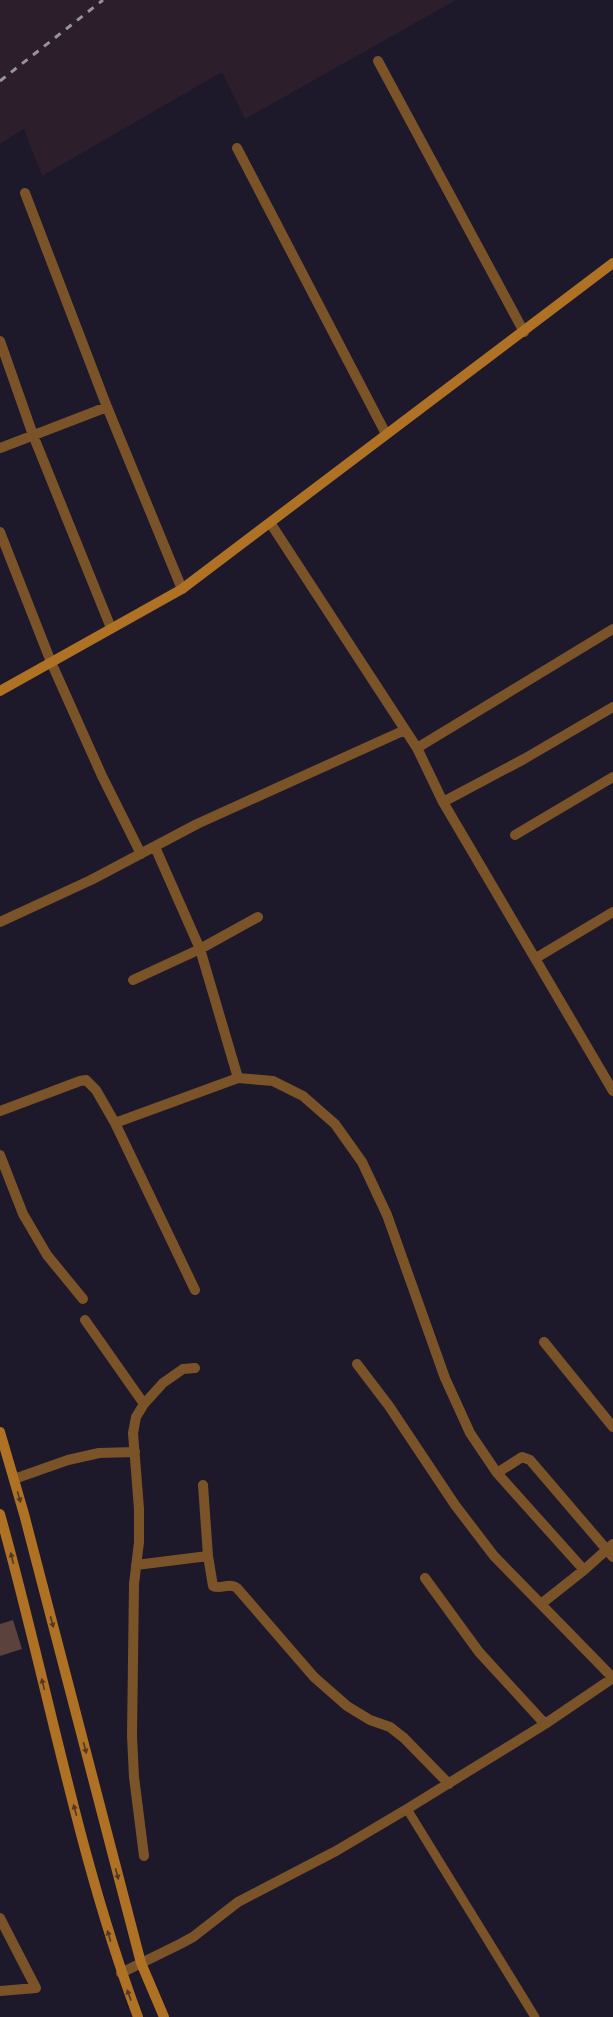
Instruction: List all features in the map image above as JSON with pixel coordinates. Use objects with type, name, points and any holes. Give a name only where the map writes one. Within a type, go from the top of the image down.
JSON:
[{"type":"main road","points":[[0,691],[182,589],[271,524],[386,434],[524,332],[613,263]]},
{"type":"main road","points":[[0,1432],[14,1479],[141,1963],[164,2017]]},
{"type":"main road","points":[[0,1514],[50,1716],[94,1881],[121,1973],[138,2017]]},
{"type":"street","points":[[378,61],[524,332]]},
{"type":"street","points":[[237,148],[386,434]]},
{"type":"street","points":[[25,193],[108,407],[182,589]]},
{"type":"street","points":[[0,341],[33,436],[111,628]]},
{"type":"street","points":[[0,448],[108,407]]},
{"type":"street","points":[[271,524],[417,748],[443,802],[536,958],[613,1092]]},
{"type":"street","points":[[0,532],[51,662],[102,776],[141,854]]},
{"type":"street","points":[[417,748],[613,629]]},
{"type":"street","points":[[443,802],[524,759],[613,707]]},
{"type":"street","points":[[0,922],[91,880],[197,824],[405,730]]},
{"type":"street","points":[[515,834],[613,777]]},
{"type":"street","points":[[155,847],[200,949],[238,1078]]},
{"type":"street","points":[[536,958],[613,912]]},
{"type":"street","points":[[133,980],[200,949],[258,917]]},
{"type":"street","points":[[115,1123],[238,1078],[273,1081],[303,1096],[335,1124],[362,1162],[387,1215],[445,1378],[470,1433],[497,1473],[584,1570]]},
{"type":"street","points":[[0,1111],[86,1080],[96,1090],[115,1123],[195,1290]]},
{"type":"street","points":[[0,1155],[23,1214],[47,1255],[83,1299]]},
{"type":"street","points":[[85,1320],[144,1404]]},
{"type":"street","points":[[544,1342],[613,1427]]},
{"type":"street","points":[[121,1973],[193,1937],[238,1902],[336,1851],[449,1784],[493,1754],[545,1724],[613,1678],[494,1556],[455,1505],[389,1406],[357,1364]]},
{"type":"street","points":[[144,1856],[134,1777],[132,1736],[134,1584],[139,1542],[139,1509],[133,1433],[136,1416],[144,1404],[171,1376],[183,1369],[195,1368]]},
{"type":"street","points":[[14,1479],[76,1458],[99,1454],[135,1452]]},
{"type":"street","points":[[497,1473],[522,1457],[530,1460],[611,1550],[541,1604]]},
{"type":"street","points":[[203,1485],[208,1556],[213,1586],[218,1587],[229,1585],[237,1588],[314,1677],[347,1706],[370,1720],[390,1727],[399,1734],[449,1784]]},
{"type":"street","points":[[136,1565],[208,1556]]},
{"type":"street","points":[[425,1578],[479,1652],[545,1724]]},
{"type":"street","points":[[0,1918],[36,1988],[0,1991]]},
{"type":"lane","points":[[407,1809],[535,2017]]},
{"type":"shaded area","points":[[0,0],[456,0],[245,119],[222,72],[42,176],[24,129],[0,144]]},
{"type":"building","points":[[13,1620],[22,1649],[0,1656],[0,1624]]},
{"type":"railway","points":[[0,81],[103,0]]}]
